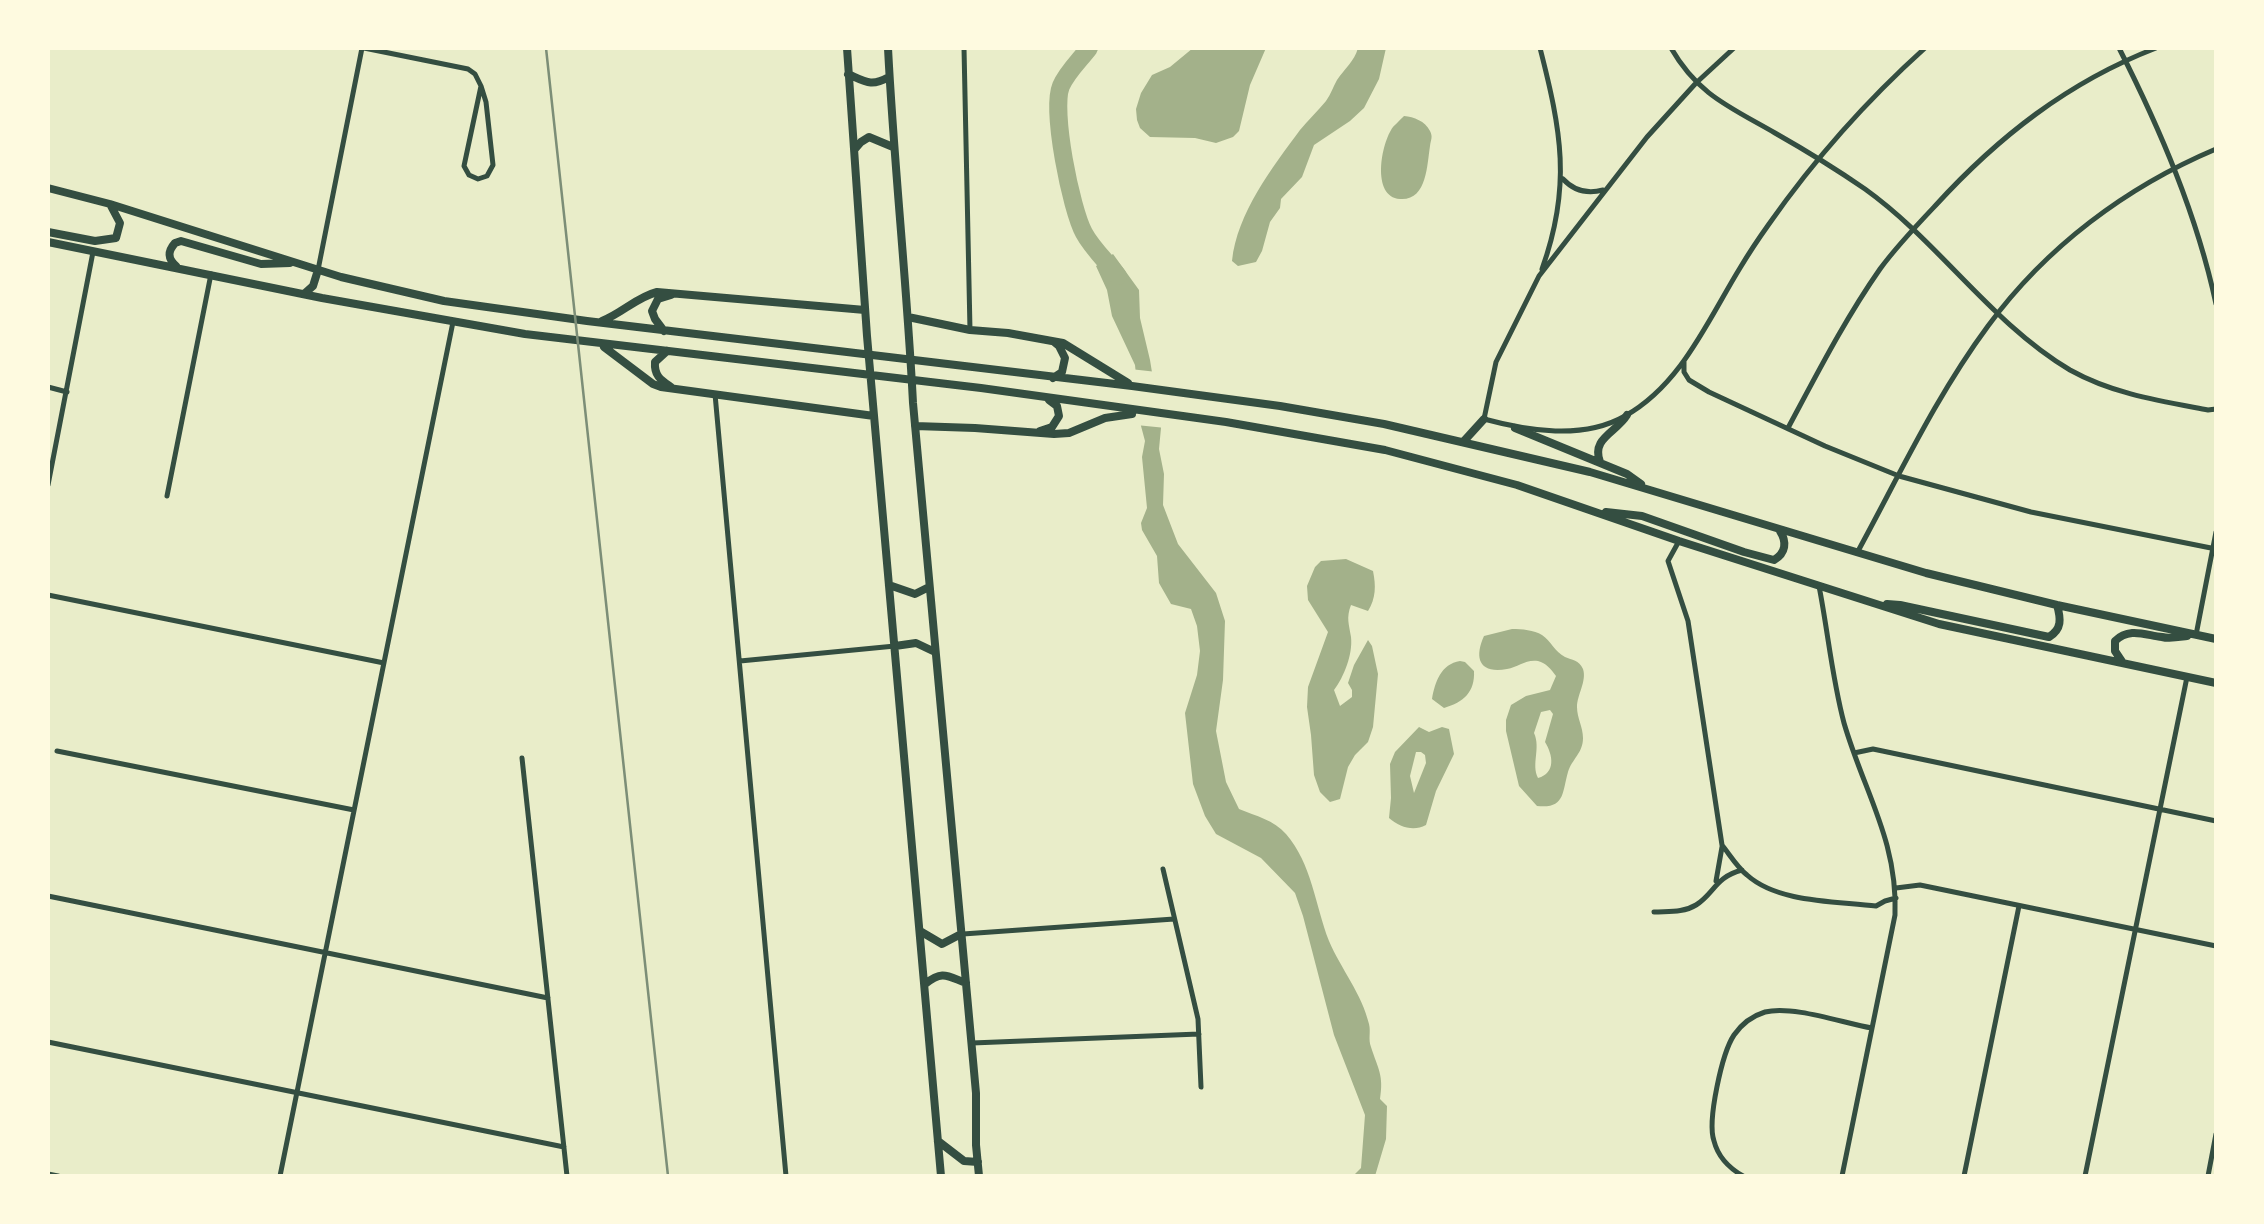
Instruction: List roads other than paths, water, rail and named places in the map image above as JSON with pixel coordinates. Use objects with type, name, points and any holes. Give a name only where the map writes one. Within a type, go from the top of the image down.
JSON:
[{"type":"main road","points":[[847,48],[867,336],[941,1176]]},
{"type":"main road","points":[[888,48],[912,403],[976,1092],[979,1176]]},
{"type":"main road","points":[[848,74],[870,84],[889,77]]},
{"type":"main road","points":[[854,150],[870,137],[894,148]]},
{"type":"main road","points":[[48,188],[318,270],[444,301],[1132,386],[1384,424],[1590,472],[1926,573],[2057,606],[2216,639]]},
{"type":"main road","points":[[48,232],[95,241],[116,238],[120,222],[110,204]]},
{"type":"main road","points":[[178,268],[169,256],[178,241],[260,264],[295,263]]},
{"type":"main road","points":[[48,242],[524,334],[936,382],[1170,414],[1384,450],[1480,474],[1952,627],[2216,683]]},
{"type":"main road","points":[[304,294],[313,286],[318,270]]},
{"type":"main road","points":[[598,323],[657,292],[865,310]]},
{"type":"main road","points":[[664,331],[655,320],[654,304],[675,294]]},
{"type":"main road","points":[[908,317],[1051,340],[1075,348],[1132,386]]},
{"type":"main road","points":[[1051,340],[1065,358],[1062,372],[1054,378]]},
{"type":"main road","points":[[593,343],[615,353],[653,384],[874,416]]},
{"type":"main road","points":[[667,351],[655,362],[654,370],[656,376],[675,389]]},
{"type":"main road","points":[[1036,432],[1052,426],[1059,416],[1057,406],[1045,398]]},
{"type":"main road","points":[[915,426],[1054,434],[1138,412]]},
{"type":"main road","points":[[1600,462],[1596,451],[1600,442],[1627,415]]},
{"type":"main road","points":[[1464,441],[1484,419]]},
{"type":"main road","points":[[1515,428],[1627,474],[1648,490]]},
{"type":"main road","points":[[1591,510],[1642,516],[1774,560],[1781,556],[1785,542],[1778,529]]},
{"type":"main road","points":[[889,585],[915,594],[930,586]]},
{"type":"main road","points":[[1872,604],[1911,607],[2048,637],[2060,625],[2057,606]]},
{"type":"main road","points":[[2122,663],[2114,651],[2115,641],[2122,634],[2168,638],[2196,635]]},
{"type":"main road","points":[[894,646],[916,643],[935,652]]},
{"type":"main road","points":[[920,931],[942,944],[961,934]]},
{"type":"main road","points":[[924,984],[942,974],[966,983]]},
{"type":"main road","points":[[938,1141],[964,1161],[978,1162]]},
{"type":"street","points":[[318,270],[363,48],[468,68],[478,78],[481,86],[486,102],[493,165],[487,176],[478,179],[469,175],[464,166],[481,86]]},
{"type":"street","points":[[964,48],[970,330]]},
{"type":"street","points":[[1540,48],[1557,116],[1562,176],[1556,226],[1540,276],[1496,362],[1484,419],[1515,428],[1575,430],[1609,424],[1627,415],[1666,382],[1712,320],[1740,268],[1817,158],[1873,96],[1924,48]]},
{"type":"street","points":[[1671,48],[1696,83],[1730,108],[1867,190],[1914,228],[2042,351],[2095,383],[2136,396],[2216,409]]},
{"type":"street","points":[[1540,276],[1647,137],[1734,48]]},
{"type":"street","points":[[2119,48],[2174,168],[2216,304]]},
{"type":"street","points":[[1788,428],[1868,286],[1965,173],[2014,129],[2083,82],[2156,48]]},
{"type":"street","points":[[1858,553],[1954,377],[1999,313],[2080,230],[2136,189],[2216,149]]},
{"type":"street","points":[[1562,176],[1580,190],[1604,190]]},
{"type":"street","points":[[48,485],[93,251]]},
{"type":"street","points":[[167,496],[212,274]]},
{"type":"street","points":[[280,1176],[452,322]]},
{"type":"street","points":[[1686,356],[1684,372],[1691,382],[1899,476],[2032,512],[2215,549]]},
{"type":"street","points":[[48,387],[66,392]]},
{"type":"street","points":[[715,394],[786,1176]]},
{"type":"street","points":[[2196,635],[2216,532]]},
{"type":"street","points":[[1679,541],[1668,561],[1688,621],[1722,845],[1716,884]]},
{"type":"street","points":[[1819,586],[1836,688],[1854,753],[1886,835],[1896,888],[1895,916],[1842,1176]]},
{"type":"street","points":[[48,595],[384,663]]},
{"type":"street","points":[[740,661],[894,646]]},
{"type":"street","points":[[2086,1176],[2186,677]]},
{"type":"street","points":[[1854,753],[1872,749],[2216,821]]},
{"type":"street","points":[[56,751],[354,810]]},
{"type":"street","points":[[522,758],[568,1176]]},
{"type":"street","points":[[1722,845],[1742,870],[1763,887],[1783,894],[1876,906],[1896,898]]},
{"type":"street","points":[[1163,869],[1199,1034],[1202,1087]]},
{"type":"street","points":[[1654,912],[1680,911],[1698,904],[1716,884],[1742,870]]},
{"type":"street","points":[[1896,888],[1920,885],[2216,946]]},
{"type":"street","points":[[48,896],[548,998]]},
{"type":"street","points":[[1964,1176],[2019,906]]},
{"type":"street","points":[[961,934],[1174,919]]},
{"type":"street","points":[[1743,1176],[1723,1160],[1711,1125],[1732,1038],[1762,1013],[1791,1011],[1872,1028]]},
{"type":"street","points":[[971,1044],[1199,1034]]},
{"type":"street","points":[[48,1042],[564,1146]]},
{"type":"street","points":[[2208,1176],[2216,1134]]},
{"type":"street","points":[[48,1174],[58,1176]]},
{"type":"waterway","points":[[1089,48],[1061,86],[1060,137],[1068,182],[1084,233],[1118,276]]},
{"type":"railway","points":[[546,48],[668,1176]]}]
